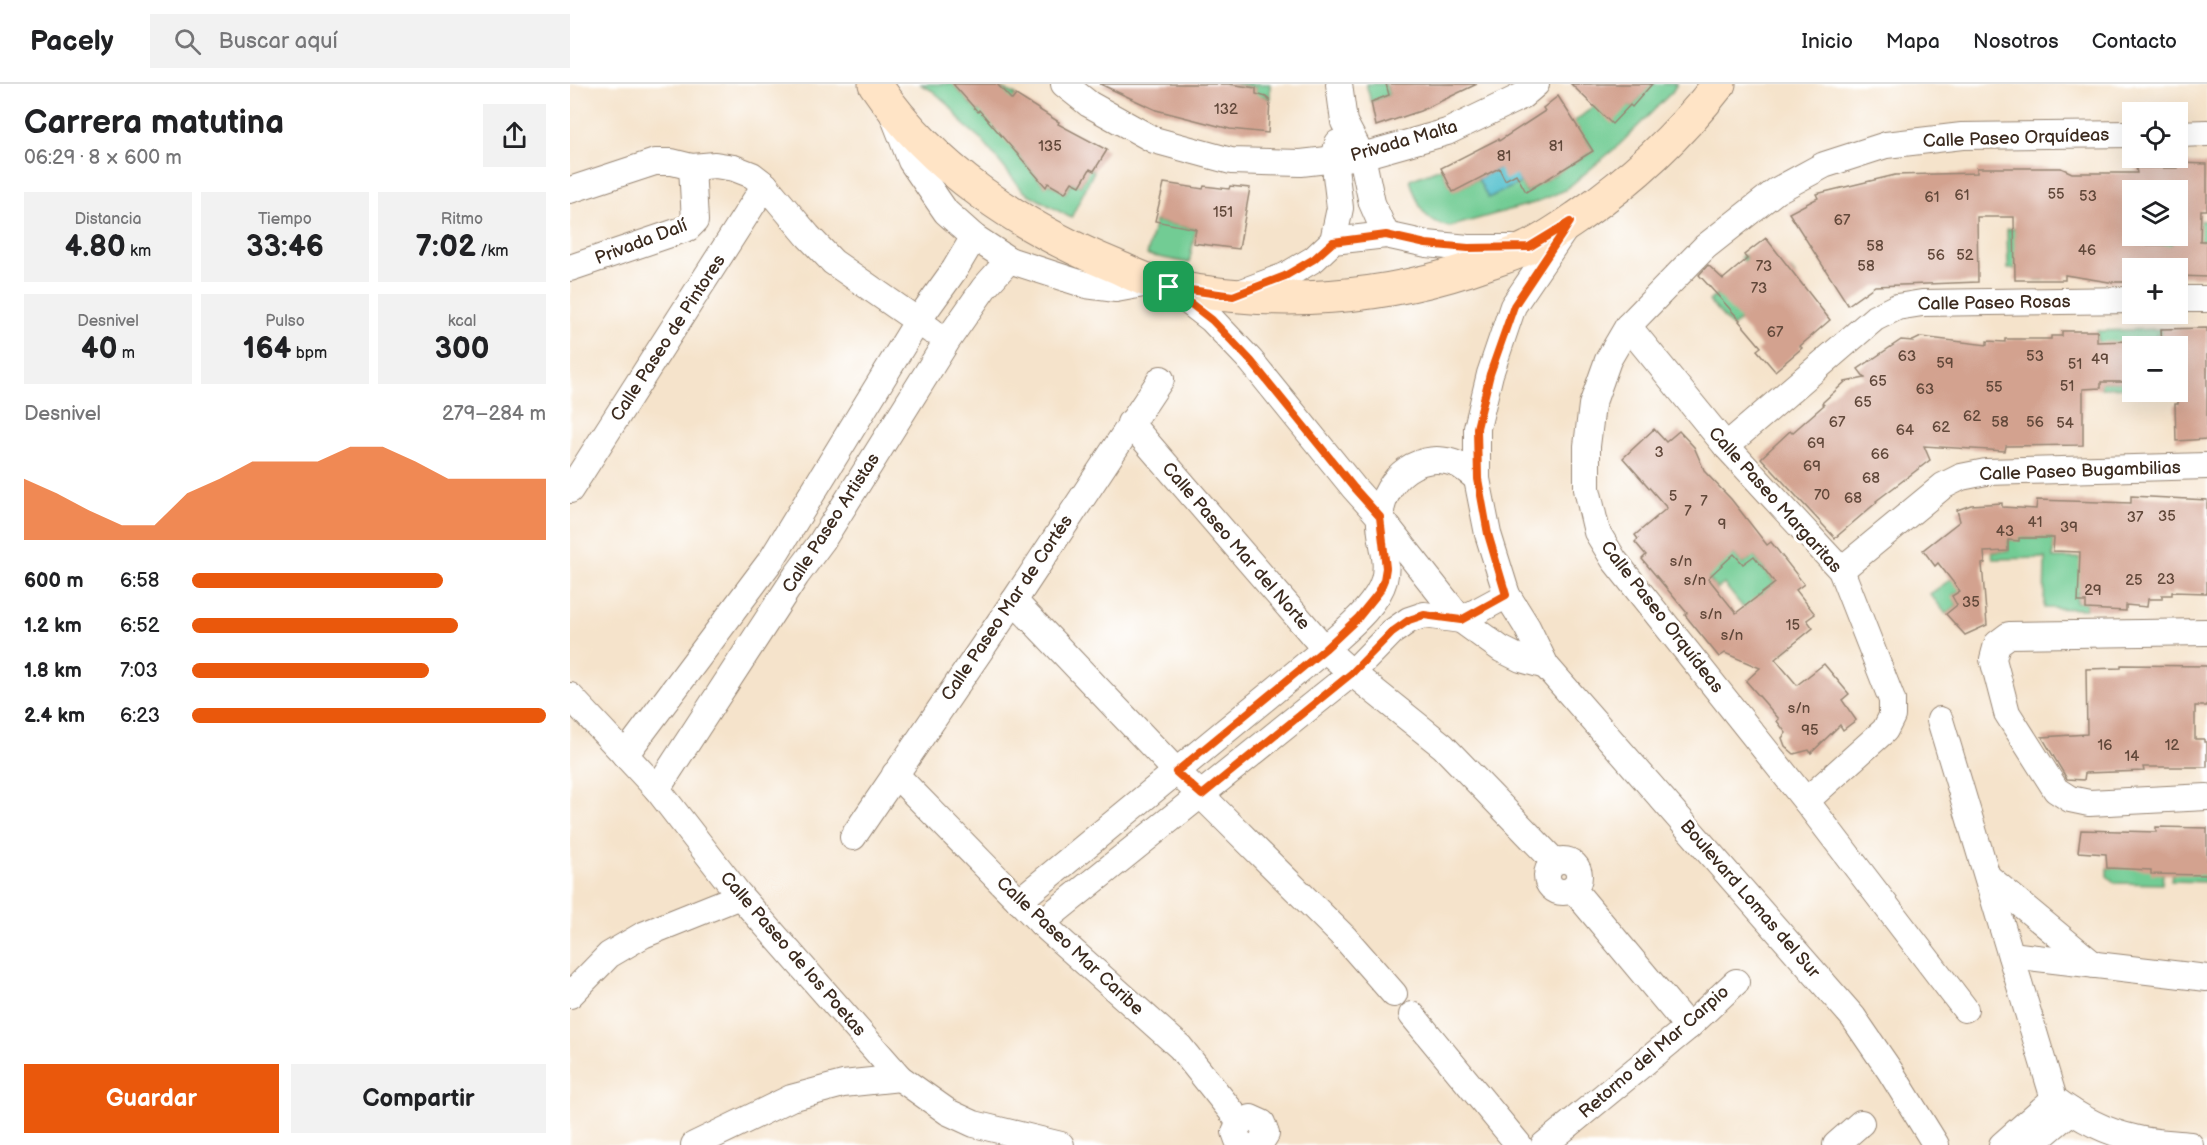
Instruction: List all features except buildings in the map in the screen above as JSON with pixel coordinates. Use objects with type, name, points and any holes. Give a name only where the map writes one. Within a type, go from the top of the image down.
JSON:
[{"type":"street","name":"Privada Malta","points":[[1064,84],[1089,104],[1154,140],[1231,161],[1301,163],[1362,156],[1447,132],[1522,96],[1536,84]]},
{"type":"street","points":[[1339,84],[1344,122],[1362,156],[1372,203],[1386,235]]},
{"type":"street","points":[[877,93],[942,161],[1003,210],[1071,248],[1161,284],[1233,296],[1289,299],[1373,294],[1456,274],[1529,247],[1618,189],[1662,150],[1719,84]]},
{"type":"street","points":[[877,93],[911,161],[946,212],[974,237],[1009,260],[1086,285],[1116,289],[1161,284],[1212,320],[1251,361],[1380,517],[1461,620],[1501,649],[1521,659],[1546,666]]},
{"type":"street","points":[[1333,242],[1340,208],[1334,159],[1344,122]]},
{"type":"street","name":"Calle Paseo Orquídeas","points":[[1965,1009],[1806,801],[1614,560],[1597,532],[1587,489],[1587,446],[1592,405],[1608,360],[1628,326],[1705,247],[1776,191],[1824,165],[1886,145],[1962,136],[2122,134]]},
{"type":"street","points":[[2188,134],[2207,134]]},
{"type":"street","points":[[570,190],[655,162],[672,162],[692,167],[715,165],[734,168],[752,175],[765,184],[833,262],[947,341]]},
{"type":"street","name":"Privada Dalí","points":[[570,268],[688,228],[695,221],[692,167]]},
{"type":"street","name":"Calle Paseo de Pintores","points":[[572,484],[765,184]]},
{"type":"street","name":"Boulevard Lomas del Sur","points":[[1570,222],[1514,306],[1490,374],[1477,428],[1478,479],[1488,534],[1506,595],[1527,627],[1546,666],[1853,1017],[1936,1145]]},
{"type":"street","points":[[1233,296],[1285,276],[1314,259],[1333,242],[1386,235],[1426,244],[1468,248],[1529,247]]},
{"type":"street","name":"Calle Paseo Artistas","points":[[625,755],[772,559],[917,322],[955,269],[974,237]]},
{"type":"street","name":"Calle Paseo Artistas","points":[[657,789],[796,576],[822,541],[947,341],[984,288],[1009,260]]},
{"type":"street","points":[[2188,299],[2207,299]]},
{"type":"street","name":"Calle Paseo Rosas","points":[[1726,446],[1875,318],[1897,307],[1922,303],[2122,300]]},
{"type":"street","name":"Calle Paseo Margaritas","points":[[1628,326],[1726,446],[1841,570],[1892,700],[1892,716],[1885,730],[1806,801]]},
{"type":"street","name":"Calle Paseo Mar de Cortés","points":[[853,837],[1014,601],[1161,379]]},
{"type":"street","name":"Calle Paseo Mar del Norte","points":[[1130,423],[1325,649],[1443,746],[1554,861],[1564,859],[1573,862],[1579,871],[1579,881],[1573,889],[1688,1027]]},
{"type":"street","points":[[1019,902],[1325,649],[1358,618],[1379,592],[1384,580],[1386,568],[1380,517],[1388,489],[1404,470],[1429,460],[1443,460],[1460,466],[1478,479]]},
{"type":"street","name":"Calle Paseo Bugambilias","points":[[1841,570],[1943,486],[1961,477],[1986,472],[2207,466]]},
{"type":"street","points":[[795,522],[822,541]]},
{"type":"street","points":[[772,559],[796,576]]},
{"type":"street","points":[[1041,923],[1352,673],[1392,632],[1409,620],[1424,615],[1461,620],[1506,595]]},
{"type":"street","points":[[1014,601],[1176,772],[1202,795],[1345,938],[1394,994],[1404,991],[1413,996],[1416,1006],[1412,1014],[1519,1145]]},
{"type":"street","points":[[2207,632],[2008,635],[1997,644],[1993,659],[2007,713],[2056,790],[2070,799],[2089,803],[2207,797]]},
{"type":"street","name":"Calle Paseo de los Poetas","points":[[570,696],[657,789],[740,896],[900,1078],[948,1112],[974,1124],[1061,1145]]},
{"type":"street","points":[[1940,720],[2011,955],[2063,1105],[2102,1128],[2134,1139],[2190,1145]]},
{"type":"street","name":"Calle Paseo Mar Caribe","points":[[895,774],[1019,902],[1180,1047],[1241,1133]]},
{"type":"street","points":[[1988,877],[2094,965]]},
{"type":"street","points":[[570,995],[609,956],[643,935],[740,896]]},
{"type":"street","points":[[2011,955],[2207,978]]},
{"type":"street","name":"Retorno del Mar Carpio","points":[[1544,1145],[1688,1027],[1736,982]]},
{"type":"street","points":[[694,1145],[791,1098],[843,1084],[900,1078]]},
{"type":"street","points":[[2002,1145],[2063,1105]]},
{"type":"street","points":[[2031,1145],[2063,1105]]},
{"type":"street","points":[[1241,1133],[1251,1118],[1262,1123],[1266,1134],[1261,1145]]},
{"type":"street","points":[[1836,1145],[1861,1123]]},
{"type":"green space","points":[[920,84],[953,84],[978,112],[1001,88],[1016,95],[1012,101],[1016,153],[1045,186],[1048,183],[1065,193],[1072,182],[1080,186],[1085,177],[1084,166],[1094,171],[1071,218],[1023,191],[981,139],[963,124],[950,106],[933,91]]},
{"type":"green space","points":[[1224,84],[1270,84],[1270,99],[1264,96],[1255,98],[1256,88]]},
{"type":"green space","points":[[1366,84],[1386,84],[1389,95],[1371,102]]},
{"type":"green space","points":[[1651,84],[1677,84],[1672,92],[1619,145],[1565,190],[1534,203],[1449,227],[1426,216],[1418,203],[1410,180],[1441,168],[1453,191],[1478,179],[1521,183],[1526,192],[1593,151],[1574,122],[1594,106],[1630,105],[1632,107]]},
{"type":"green space","points":[[2188,220],[2207,221],[2207,241],[2188,241]]},
{"type":"green space","points":[[1155,221],[1196,229],[1189,263],[1147,255]]},
{"type":"green space","points":[[2035,227],[2044,280],[2036,280],[2035,237],[2015,269],[2008,269],[2007,229]]},
{"type":"green space","points":[[2164,246],[2172,246],[2171,258],[2164,258]]},
{"type":"green space","points":[[1744,255],[1769,287],[1791,270],[1795,275],[1732,327],[1709,301],[1719,292],[1770,295],[1741,257]]},
{"type":"green space","points":[[2161,329],[2162,334],[2122,336],[2122,370],[2098,342],[2097,331]]},
{"type":"green space","points":[[2101,382],[2122,382],[2122,387],[2101,388]]},
{"type":"green space","points":[[2019,521],[2024,538],[2054,538],[2053,558],[2080,558],[2088,594],[2077,593],[2076,602],[2086,602],[2086,609],[2044,608],[2045,558],[1993,559],[1992,552],[2008,551],[2008,540],[2019,540]]},
{"type":"green space","points":[[1734,554],[1743,564],[1754,556],[1775,583],[1755,599],[1792,645],[1781,654],[1724,584],[1717,589],[1706,575]]},
{"type":"green space","points":[[1957,575],[1962,590],[1953,595],[1957,605],[1946,614],[1930,594]]},
{"type":"green space","points":[[2151,867],[2163,874],[2162,884],[2115,883],[2107,876],[2107,868]]},
{"type":"green space","points":[[2206,870],[2207,882],[2171,881],[2172,872]]},
{"type":"water","points":[[1499,168],[1516,174],[1521,183],[1488,198],[1478,179]]},
{"type":"route","points":[[1570,222],[1514,306],[1490,374],[1477,428],[1478,479],[1488,534],[1506,595],[1461,620],[1424,615],[1409,620],[1378,645],[1352,673],[1202,795],[1176,772],[1325,649],[1358,618],[1379,592],[1386,568],[1380,517],[1251,361],[1212,320],[1169,287],[1233,296],[1285,276],[1314,259],[1333,242],[1386,235],[1426,244],[1468,248],[1529,247],[1570,222]]}]
